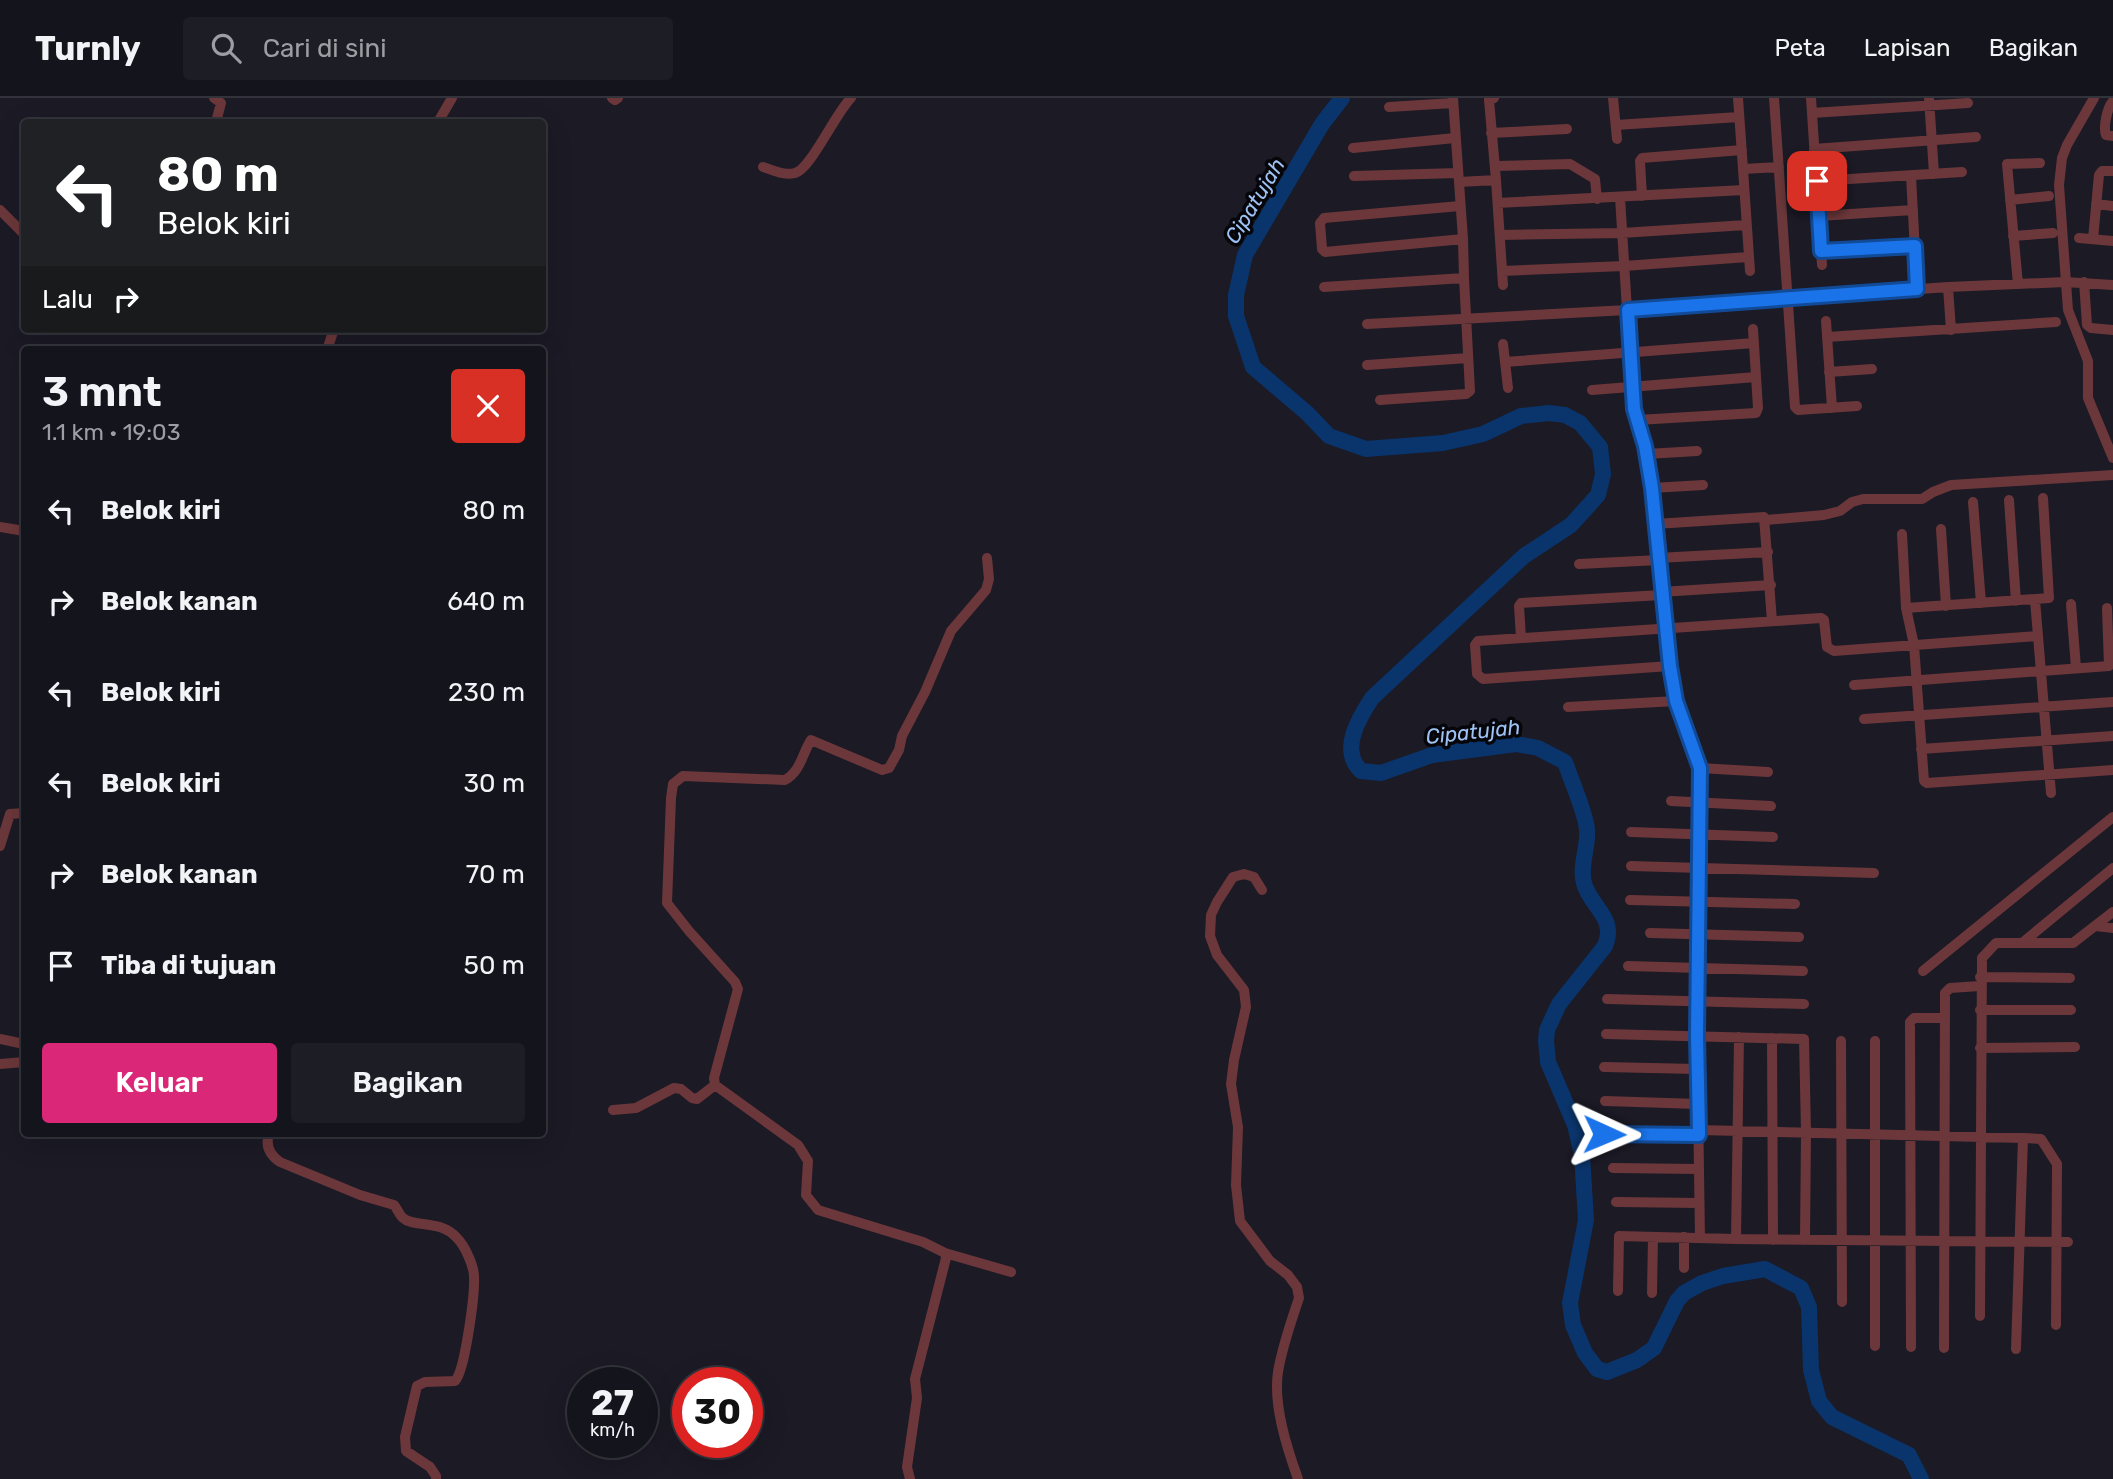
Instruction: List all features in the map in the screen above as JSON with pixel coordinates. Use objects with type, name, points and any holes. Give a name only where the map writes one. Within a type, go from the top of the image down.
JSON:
[{"type":"street","points":[[214,98],[221,103],[217,119]]},
{"type":"street","points":[[440,119],[452,98]]},
{"type":"street","points":[[612,98],[618,98]]},
{"type":"street","points":[[763,167],[785,174],[800,172],[811,161],[838,113],[850,98]]},
{"type":"street","points":[[1614,98],[1617,139]]},
{"type":"street","points":[[1738,98],[1749,271]]},
{"type":"street","points":[[1774,98],[1796,407],[1802,411],[1857,406]]},
{"type":"street","points":[[1811,98],[1822,265]]},
{"type":"street","points":[[2094,98],[2067,145],[2062,158],[2059,185],[2068,310],[2088,361],[2088,398],[2113,458]]},
{"type":"street","points":[[1491,99],[1491,133],[1496,166],[1503,285]]},
{"type":"street","points":[[1380,400],[1469,393],[1471,387],[1464,239],[1453,101],[1389,107]]},
{"type":"street","points":[[1812,113],[1929,101],[1968,103]]},
{"type":"street","points":[[1929,101],[1934,174]]},
{"type":"street","points":[[2113,101],[2109,107],[2105,131],[2106,135],[2113,136]]},
{"type":"street","points":[[1616,125],[1740,117]]},
{"type":"street","points":[[1491,133],[1567,129]]},
{"type":"street","points":[[1815,149],[1976,137]]},
{"type":"street","points":[[1353,148],[1455,138]]},
{"type":"street","points":[[1642,196],[1642,158],[1742,150]]},
{"type":"street","points":[[2018,284],[2007,164],[2040,163]]},
{"type":"street","points":[[1496,166],[1570,164],[1595,179],[1597,199]]},
{"type":"street","points":[[1744,169],[1779,167]]},
{"type":"street","points":[[2093,239],[2099,175],[2113,171]]},
{"type":"street","points":[[1817,181],[1962,172]]},
{"type":"street","points":[[1354,176],[1496,180]]},
{"type":"street","points":[[1911,176],[1917,289]]},
{"type":"street","points":[[1498,203],[1744,190]]},
{"type":"street","points":[[1620,197],[1632,387],[1652,488],[1670,666],[1676,701],[1700,768],[1697,1001],[1700,1238]]},
{"type":"street","points":[[2010,200],[2049,197]]},
{"type":"street","points":[[2096,204],[2113,206]]},
{"type":"street","points":[[1461,206],[1324,218],[1320,223],[1321,249],[1325,252],[1464,239]]},
{"type":"street","points":[[0,210],[21,230]]},
{"type":"street","points":[[1819,216],[1913,210]]},
{"type":"street","points":[[1500,235],[1622,233],[1746,225]]},
{"type":"street","points":[[2014,236],[2053,233]]},
{"type":"street","points":[[2079,238],[2113,241]]},
{"type":"street","points":[[1821,251],[1915,246]]},
{"type":"street","points":[[1502,271],[1748,257]]},
{"type":"street","points":[[1324,287],[1464,278]]},
{"type":"street","points":[[1367,324],[1788,300],[1948,287],[2065,282],[2113,285]]},
{"type":"street","points":[[2084,282],[2087,325],[2091,328],[2113,330]]},
{"type":"street","points":[[1948,287],[1951,330]]},
{"type":"street","points":[[1826,321],[1832,408]]},
{"type":"street","points":[[1827,337],[2056,322]]},
{"type":"street","points":[[1637,420],[1754,414],[1758,408],[1753,329]]},
{"type":"street","points":[[1505,362],[1754,343]]},
{"type":"street","points":[[1503,344],[1508,388]]},
{"type":"street","points":[[1367,365],[1468,358]]},
{"type":"street","points":[[1829,372],[1872,369]]},
{"type":"street","points":[[1592,390],[1756,377]]},
{"type":"street","points":[[1647,454],[1697,451]]},
{"type":"street","points":[[1766,520],[1824,515],[1840,511],[1852,502],[1863,499],[1922,499],[1951,485],[2113,475]]},
{"type":"street","points":[[1652,488],[1703,485]]},
{"type":"street","points":[[1906,608],[2049,598],[2043,498]]},
{"type":"street","points":[[2009,500],[2015,601]]},
{"type":"street","points":[[1973,502],[1981,603]]},
{"type":"street","points":[[1655,524],[1763,516],[1766,520],[1772,621]]},
{"type":"street","points":[[0,527],[21,530]]},
{"type":"street","points":[[1941,529],[1946,606]]},
{"type":"street","points":[[1902,534],[1906,608],[1914,645],[1926,783],[2113,770]]},
{"type":"street","points":[[1579,564],[1768,552]]},
{"type":"street","points":[[987,558],[989,579],[986,590],[951,631],[889,768],[882,770],[813,740],[810,741],[799,768],[785,780],[683,776],[673,784],[667,902],[688,931],[735,982],[738,989],[714,1078],[715,1086],[798,1145],[808,1161],[806,1195],[813,1206],[818,1210],[923,1242],[945,1253],[1011,1272]]},
{"type":"street","points":[[1521,638],[1518,606],[1521,603],[1770,585]]},
{"type":"street","points":[[2035,600],[2050,793]]},
{"type":"street","points":[[2071,604],[2076,668]]},
{"type":"street","points":[[1854,685],[2110,664],[2107,608]]},
{"type":"street","points":[[1670,666],[1483,679],[1479,678],[1476,643],[1822,618],[1827,646],[1831,650],[2038,636]]},
{"type":"street","points":[[1568,707],[1676,701]]},
{"type":"street","points":[[1864,719],[2113,702]]},
{"type":"street","points":[[1921,749],[2113,736]]},
{"type":"street","points":[[1700,768],[1768,772]]},
{"type":"street","points":[[1671,802],[1771,806]]},
{"type":"street","points":[[0,846],[10,814],[21,813]]},
{"type":"street","points":[[1923,971],[2113,817]]},
{"type":"street","points":[[1631,832],[1773,837]]},
{"type":"street","points":[[1631,866],[1874,873]]},
{"type":"street","points":[[2022,943],[2113,868]]},
{"type":"street","points":[[1262,890],[1254,877],[1244,874],[1233,877],[1214,908],[1210,936],[1217,955],[1244,990],[1246,1007],[1231,1084],[1238,1128],[1236,1185],[1240,1221],[1270,1261],[1288,1275],[1297,1287],[1298,1298],[1277,1375],[1287,1450],[1298,1479]]},
{"type":"street","points":[[1630,900],[1795,904]]},
{"type":"street","points":[[1980,1316],[1982,958],[1996,943],[2072,943],[2113,912]]},
{"type":"street","points":[[2096,926],[2113,928]]},
{"type":"street","points":[[1650,933],[1798,937]]},
{"type":"street","points":[[1628,966],[1803,971]]},
{"type":"street","points":[[1944,1348],[1944,1018],[1947,990],[1980,982],[2070,978]]},
{"type":"street","points":[[1607,999],[1804,1004]]},
{"type":"street","points":[[1980,1010],[2071,1010]]},
{"type":"street","points":[[1912,1347],[1910,1022],[1914,1018],[1944,1018]]},
{"type":"street","points":[[1606,1034],[1805,1040],[1805,1240]]},
{"type":"street","points":[[1737,1239],[1739,1037]]},
{"type":"street","points":[[1772,1038],[1773,1240]]},
{"type":"street","points":[[0,1040],[21,1044]]},
{"type":"street","points":[[1841,1041],[1842,1302]]},
{"type":"street","points":[[1875,1041],[1875,1346]]},
{"type":"street","points":[[1980,1048],[2075,1047]]},
{"type":"street","points":[[0,1064],[21,1062]]},
{"type":"street","points":[[1604,1067],[1698,1069]]},
{"type":"street","points":[[613,1110],[636,1108],[674,1088],[681,1089],[697,1099],[715,1086]]},
{"type":"street","points":[[1605,1101],[1698,1104]]},
{"type":"street","points":[[1604,1134],[1737,1130],[2041,1139],[2057,1164],[2056,1325]]},
{"type":"street","points":[[269,1137],[268,1145],[276,1159],[360,1195],[394,1205],[403,1218],[437,1225],[449,1230],[459,1239],[475,1274],[459,1377],[455,1381],[425,1382],[417,1386],[405,1437],[406,1451],[429,1467],[436,1479]]},
{"type":"street","points":[[2016,1349],[2023,1138]]},
{"type":"street","points":[[1613,1168],[1699,1169]]},
{"type":"street","points":[[1616,1202],[1699,1203]]},
{"type":"street","points":[[1618,1291],[1619,1236],[2068,1242]]},
{"type":"street","points":[[1652,1293],[1653,1237]]},
{"type":"street","points":[[1684,1237],[1684,1268]]},
{"type":"street","points":[[910,1479],[907,1467],[917,1398],[915,1380],[946,1258],[945,1253]]},
{"type":"waterway","name":"Cipatujah","points":[[1342,98],[1322,124],[1245,255],[1236,295],[1236,316],[1253,367],[1307,413],[1329,436],[1366,449],[1443,443],[1483,434],[1521,416],[1549,413],[1565,415],[1580,423],[1600,447],[1603,474],[1598,495],[1571,525],[1524,556],[1372,698],[1357,724],[1351,744],[1355,763],[1361,771],[1381,773],[1432,755],[1516,744],[1538,748],[1565,762],[1586,822],[1584,883],[1608,927],[1605,946],[1559,1004],[1547,1030],[1546,1041],[1548,1062],[1575,1125],[1582,1155],[1586,1220],[1570,1303],[1573,1325],[1585,1353],[1597,1369],[1607,1372],[1637,1360],[1654,1348],[1677,1301],[1684,1293],[1723,1276],[1765,1269],[1801,1288],[1809,1307],[1811,1370],[1819,1401],[1832,1417],[1909,1455],[1921,1479]]},
{"type":"route","points":[[1604,1134],[1699,1135],[1697,1036],[1700,768],[1676,701],[1670,666],[1652,488],[1645,446],[1634,409],[1628,310],[1917,289],[1915,246],[1821,251],[1817,181]]}]
